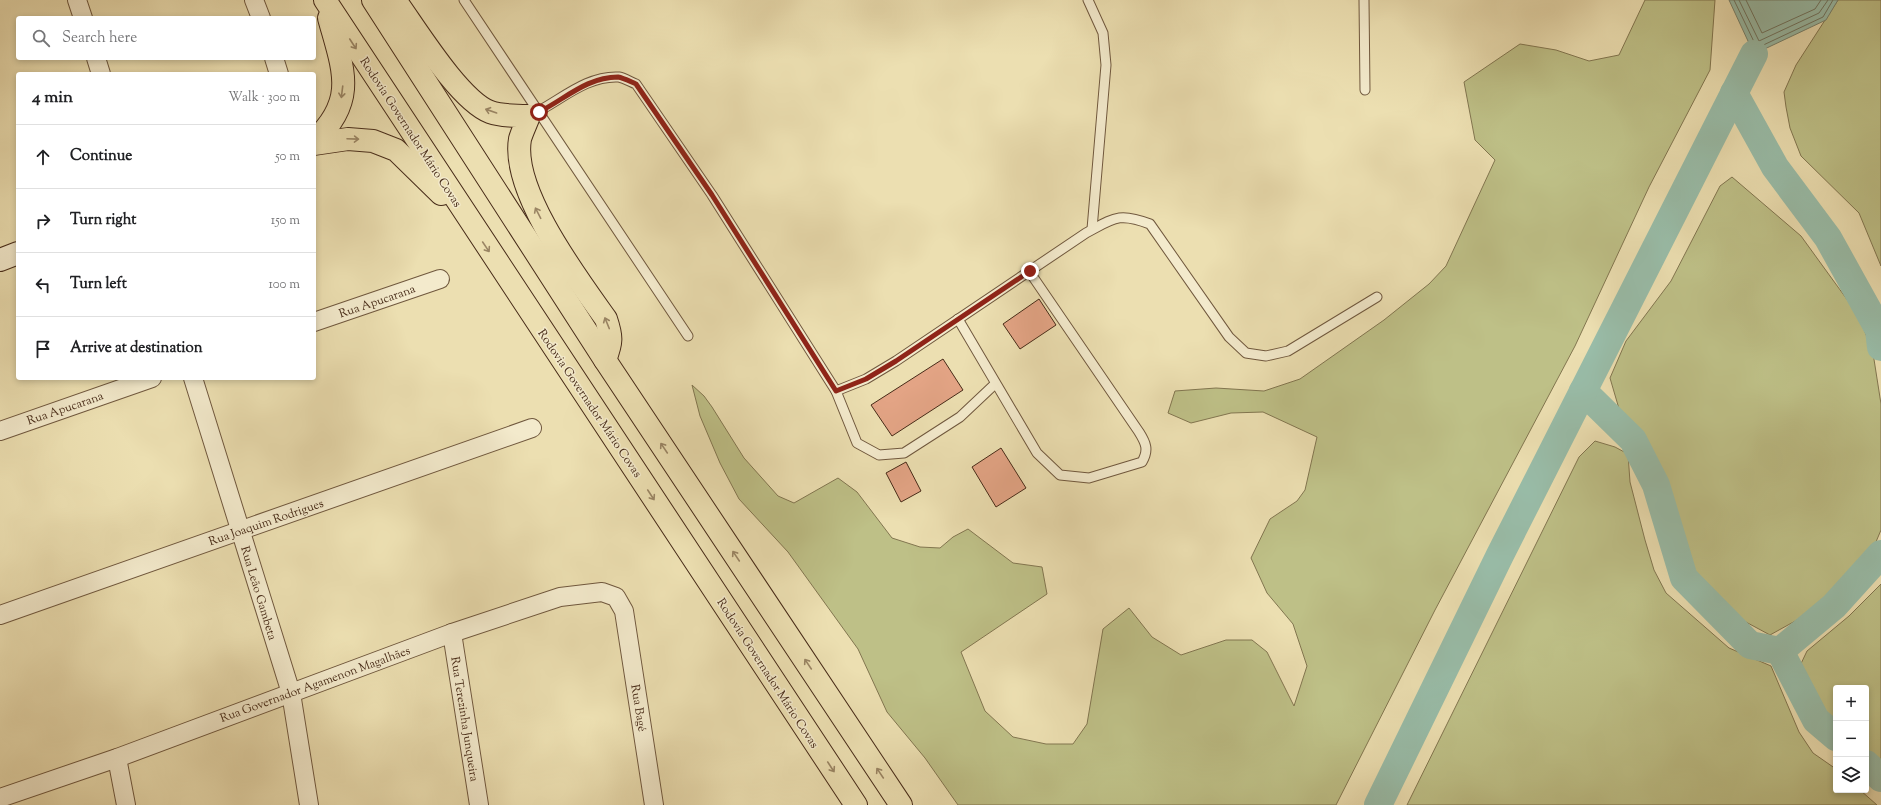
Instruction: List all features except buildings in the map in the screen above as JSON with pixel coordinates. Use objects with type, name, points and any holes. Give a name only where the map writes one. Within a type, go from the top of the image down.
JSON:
[{"type":"highway","points":[[316,139],[329,127],[339,110],[343,93],[343,72],[324,0]]},
{"type":"highway","name":"Rodovia Governador Mário Covas","points":[[324,0],[856,805]]},
{"type":"highway","points":[[373,0],[605,360],[902,805]]},
{"type":"highway","points":[[395,0],[461,91],[479,106],[490,112],[534,114],[520,140],[521,160],[529,195],[547,230],[606,319],[612,342],[605,360]]},
{"type":"highway","points":[[316,144],[348,139],[373,141],[396,150],[468,219]]},
{"type":"main road","points":[[0,260],[16,254]]},
{"type":"street","points":[[77,0],[81,16]]},
{"type":"street","points":[[254,0],[260,16]]},
{"type":"street","points":[[97,60],[100,72]]},
{"type":"street","points":[[275,60],[278,72]]},
{"type":"street","name":"Rua Apucarana","points":[[316,321],[440,279]]},
{"type":"street","name":"Rua Apucarana","points":[[0,431],[146,380]]},
{"type":"street","name":"Rua Leão Gambeta","points":[[194,380],[291,693],[309,805]]},
{"type":"street","name":"Rua Joaquim Rodrigues","points":[[0,615],[532,428]]},
{"type":"street","name":"Rua Governador Agamenon Magalhães","points":[[0,798],[117,758],[452,633],[560,597],[602,592],[616,597],[624,611]]},
{"type":"street","name":"Rua Bagé","points":[[624,611],[654,805]]},
{"type":"street","name":"Rua Terezinha Junqueira","points":[[452,633],[479,805]]},
{"type":"street","points":[[117,758],[126,805]]},
{"type":"lane","points":[[464,0],[534,114],[688,336]]},
{"type":"lane","points":[[1088,0],[1103,33],[1106,65],[1092,229]]},
{"type":"lane","points":[[1364,0],[1365,90]]},
{"type":"lane","points":[[534,114],[578,88],[598,80],[619,77],[636,84],[712,195],[836,391],[857,443],[879,455],[904,453],[960,417],[995,384]]},
{"type":"lane","points":[[836,391],[872,376],[958,320],[1092,229],[1112,219],[1131,216],[1150,224],[1229,337],[1246,353],[1266,356],[1288,351],[1377,297]]},
{"type":"lane","points":[[958,320],[1037,453],[1060,475],[1089,478],[1142,462],[1146,456],[1147,445],[1030,271]]},
{"type":"green space","points":[[1645,0],[1715,0],[1710,70],[1649,187],[1575,346],[1435,610],[1336,805],[958,805],[925,758],[887,712],[858,649],[788,552],[739,499],[720,463],[700,416],[692,385],[704,396],[712,407],[744,458],[778,496],[794,503],[838,478],[857,492],[892,538],[920,547],[940,548],[953,537],[968,529],[1013,563],[1042,567],[1047,594],[961,652],[985,711],[1013,737],[1046,744],[1073,744],[1087,724],[1103,629],[1129,608],[1152,637],[1181,655],[1226,640],[1252,640],[1267,652],[1294,706],[1307,666],[1293,624],[1267,593],[1251,558],[1270,519],[1297,501],[1305,490],[1317,437],[1263,412],[1231,413],[1191,423],[1168,413],[1175,391],[1216,388],[1264,391],[1300,379],[1384,320],[1429,284],[1446,266],[1495,160],[1475,140],[1464,82],[1520,44],[1556,50],[1589,61],[1619,55]]},
{"type":"green space","points":[[1838,0],[1881,0],[1881,266],[1859,213],[1801,156],[1790,128],[1786,107],[1784,92],[1796,65]]},
{"type":"green space","points":[[1732,177],[1801,236],[1859,316],[1873,353],[1881,404],[1881,530],[1870,556],[1836,592],[1797,620],[1770,635],[1744,621],[1693,574],[1681,543],[1668,483],[1648,446],[1622,419],[1610,378],[1626,341],[1671,281],[1720,186]]},
{"type":"green space","points":[[1595,441],[1615,447],[1628,454],[1630,482],[1645,540],[1654,570],[1666,593],[1729,648],[1771,666],[1799,732],[1813,753],[1833,767],[1833,793],[1863,793],[1877,805],[1407,805],[1579,457]]},
{"type":"green space","points":[[1881,584],[1881,767],[1869,757],[1869,685],[1833,685],[1833,725],[1826,719],[1798,670],[1807,651],[1849,616]]},
{"type":"water","points":[[1729,0],[1838,0],[1826,20],[1754,54]]},
{"type":"waterway","points":[[1378,805],[1500,555],[1754,54]]},
{"type":"waterway","points":[[1734,93],[1775,167],[1828,238],[1879,330],[1881,347]]},
{"type":"waterway","points":[[1583,391],[1633,440],[1656,485],[1684,578],[1750,645],[1780,651],[1816,720],[1833,734]]},
{"type":"waterway","points":[[1780,651],[1834,606],[1881,554]]},
{"type":"waterway","points":[[1869,767],[1881,778]]},
{"type":"route","points":[[539,112],[578,88],[598,80],[619,77],[636,84],[712,195],[836,391],[866,379],[896,361],[1030,271]]}]
